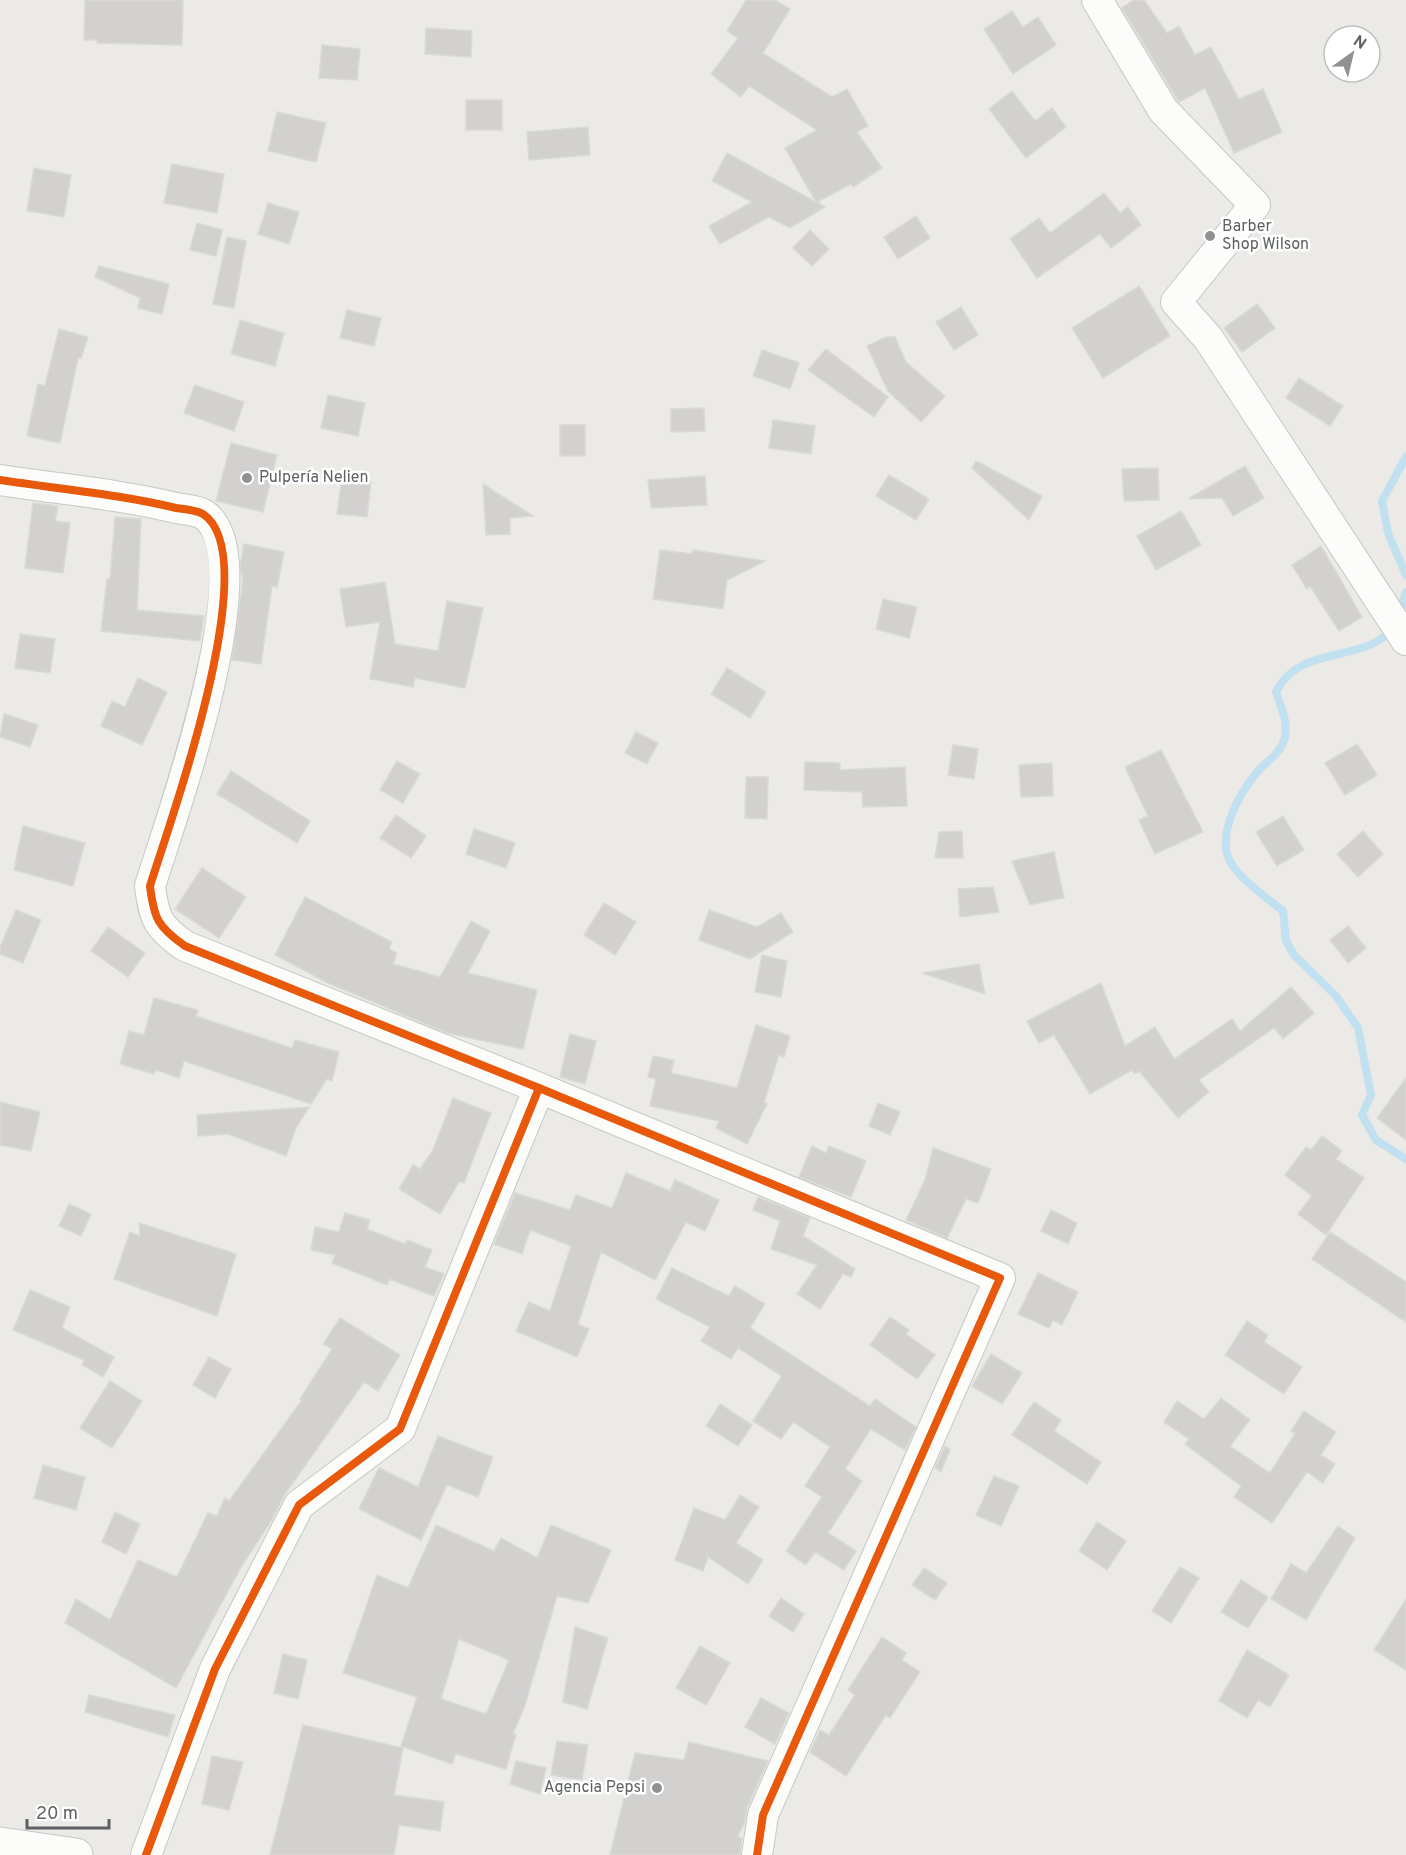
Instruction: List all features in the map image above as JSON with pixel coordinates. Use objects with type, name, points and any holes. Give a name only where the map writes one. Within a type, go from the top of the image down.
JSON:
[{"type":"main road","points":[[0,1844],[76,1855]]},
{"type":"street","points":[[1097,0],[1163,110],[1255,205],[1176,302],[1208,338],[1406,640]]},
{"type":"street","points":[[0,480],[157,503],[202,514],[219,534],[225,581],[214,670],[150,886],[153,913],[163,931],[185,946],[539,1088],[1000,1278],[763,1815],[757,1855]]},
{"type":"street","points":[[146,1855],[215,1669],[299,1505],[400,1429],[539,1088]]},
{"type":"building","points":[[85,0],[183,0],[182,45],[97,43],[97,40],[84,40]]},
{"type":"building","points":[[746,0],[775,0],[790,9],[763,53],[832,97],[847,89],[868,126],[857,132],[882,168],[853,187],[851,184],[817,202],[825,207],[790,228],[769,217],[720,244],[709,226],[752,202],[712,181],[727,153],[816,202],[785,148],[817,130],[749,86],[741,97],[711,74],[738,38],[727,31]]},
{"type":"building","points":[[1134,0],[1144,0],[1167,33],[1179,26],[1195,55],[1211,47],[1239,99],[1263,89],[1282,132],[1234,153],[1205,88],[1179,102],[1177,99],[1122,8]]},
{"type":"building","points":[[1012,11],[1023,27],[1038,17],[1056,45],[1013,74],[984,29]]},
{"type":"building","points":[[426,28],[472,31],[471,57],[425,54]]},
{"type":"building","points":[[322,45],[360,49],[357,80],[319,78]]},
{"type":"building","points":[[1012,91],[1035,121],[1052,108],[1066,127],[1026,158],[989,109]]},
{"type":"building","points":[[466,100],[502,100],[502,130],[466,130]]},
{"type":"building","points":[[277,112],[326,123],[316,162],[268,151]]},
{"type":"building","points":[[588,127],[590,155],[529,160],[527,132]]},
{"type":"building","points":[[172,164],[224,174],[217,213],[164,203]]},
{"type":"building","points":[[34,168],[71,175],[64,217],[27,211]]},
{"type":"building","points":[[1104,193],[1120,213],[1128,207],[1141,225],[1111,248],[1100,234],[1037,278],[1010,239],[1039,218],[1050,233]]},
{"type":"building","points":[[268,203],[299,212],[289,244],[258,234]]},
{"type":"building","points":[[916,216],[930,238],[898,259],[884,237]]},
{"type":"building","points":[[197,223],[222,230],[216,256],[190,250]]},
{"type":"building","points":[[810,230],[829,249],[812,266],[793,248]]},
{"type":"building","points":[[227,237],[246,241],[234,308],[213,304]]},
{"type":"building","points":[[99,266],[169,284],[162,314],[138,308],[140,298],[95,277]]},
{"type":"building","points":[[1139,286],[1170,336],[1103,378],[1072,328]]},
{"type":"building","points":[[1257,304],[1275,328],[1242,352],[1224,328]]},
{"type":"building","points":[[961,307],[978,335],[954,350],[936,322]]},
{"type":"building","points":[[347,310],[381,318],[374,346],[340,338]]},
{"type":"building","points":[[240,320],[284,333],[275,366],[231,354]]},
{"type":"building","points":[[59,329],[88,337],[81,358],[78,358],[60,443],[27,436],[38,384],[45,386]]},
{"type":"building","points":[[886,337],[895,337],[906,362],[945,396],[921,422],[888,391],[867,346]]},
{"type":"building","points":[[826,349],[888,397],[874,417],[808,370]]},
{"type":"building","points":[[762,350],[799,363],[790,389],[753,376]]},
{"type":"building","points":[[1299,378],[1343,406],[1330,426],[1286,398]]},
{"type":"building","points":[[195,385],[244,402],[234,431],[184,413]]},
{"type":"building","points":[[328,395],[365,403],[358,436],[321,428]]},
{"type":"building","points":[[704,408],[705,431],[671,432],[671,409]]},
{"type":"building","points":[[773,420],[815,426],[811,454],[769,448]]},
{"type":"building","points":[[560,425],[585,425],[585,456],[560,456]]},
{"type":"building","name":"Pulpería Nelien","points":[[231,443],[277,455],[263,512],[216,501]]},
{"type":"building","points":[[976,461],[1042,496],[1029,520],[972,468]]},
{"type":"building","points":[[1245,466],[1264,498],[1233,516],[1222,498],[1188,499]]},
{"type":"building","points":[[1158,468],[1159,500],[1124,501],[1122,469]]},
{"type":"building","points":[[889,475],[929,499],[916,520],[876,496]]},
{"type":"building","points":[[705,476],[707,505],[651,508],[648,480]]},
{"type":"building","points":[[342,478],[371,482],[367,517],[337,514]]},
{"type":"building","points":[[483,484],[533,516],[510,518],[510,534],[486,535]]},
{"type":"building","points":[[33,503],[58,506],[55,521],[70,523],[63,573],[25,568]]},
{"type":"building","points":[[1181,511],[1201,545],[1156,570],[1137,536]]},
{"type":"building","points":[[115,517],[141,519],[137,610],[204,616],[200,641],[101,631],[107,579],[110,579]]},
{"type":"building","points":[[244,544],[284,552],[277,587],[272,586],[261,664],[232,660],[243,580],[240,566]]},
{"type":"building","points":[[1321,546],[1362,617],[1339,631],[1310,586],[1307,589],[1292,565]]},
{"type":"building","points":[[660,550],[692,554],[693,550],[765,561],[727,580],[723,609],[653,599]]},
{"type":"building","points":[[385,582],[395,644],[438,651],[447,601],[483,608],[465,688],[415,678],[413,687],[370,679],[380,622],[346,627],[340,589]]},
{"type":"building","points":[[883,599],[917,607],[909,638],[876,629]]},
{"type":"building","points":[[20,634],[55,639],[50,673],[15,668]]},
{"type":"building","points":[[727,668],[766,692],[750,718],[711,694]]},
{"type":"building","points":[[138,678],[167,692],[142,745],[101,726],[112,701],[125,707]]},
{"type":"building","points":[[4,714],[38,725],[30,747],[0,737]]},
{"type":"building","points":[[636,732],[658,743],[647,764],[625,753]]},
{"type":"building","points":[[1357,744],[1377,775],[1345,795],[1325,763]]},
{"type":"building","points":[[953,745],[978,749],[974,779],[948,775]]},
{"type":"building","points":[[1161,750],[1203,832],[1155,854],[1139,820],[1148,816],[1125,767]]},
{"type":"building","points":[[397,761],[420,774],[403,803],[380,790]]},
{"type":"building","points":[[805,762],[840,763],[840,770],[905,767],[907,806],[863,807],[862,792],[804,790]]},
{"type":"building","points":[[1052,763],[1053,796],[1021,797],[1019,765]]},
{"type":"building","points":[[231,771],[310,821],[297,843],[217,794]]},
{"type":"building","points":[[746,777],[768,777],[767,819],[745,818]]},
{"type":"building","points":[[396,815],[426,836],[411,858],[380,838]]},
{"type":"building","points":[[1283,816],[1304,850],[1277,866],[1256,832]]},
{"type":"building","points":[[23,826],[85,843],[73,886],[14,870]]},
{"type":"building","points":[[474,829],[515,843],[506,868],[466,854]]},
{"type":"building","points":[[962,831],[963,858],[935,858],[939,832]]},
{"type":"building","points":[[1363,831],[1383,854],[1358,877],[1337,854]]},
{"type":"building","points":[[1054,852],[1064,898],[1030,905],[1012,861]]},
{"type":"building","points":[[202,868],[246,897],[219,938],[175,909]]},
{"type":"building","points":[[993,887],[999,912],[960,917],[958,889]]},
{"type":"building","points":[[305,897],[392,942],[389,949],[397,953],[393,964],[440,977],[471,921],[490,931],[468,973],[537,990],[523,1049],[447,1033],[328,983],[275,955]]},
{"type":"building","points":[[604,903],[636,922],[615,955],[584,935]]},
{"type":"building","points":[[16,910],[41,920],[23,963],[0,954],[0,947]]},
{"type":"building","points":[[709,910],[757,927],[781,913],[793,932],[750,959],[699,940]]},
{"type":"building","points":[[1348,926],[1366,948],[1348,963],[1330,940]]},
{"type":"building","points":[[108,927],[145,953],[128,977],[91,951]]},
{"type":"building","points":[[762,955],[787,961],[781,997],[755,992]]},
{"type":"building","points":[[979,964],[985,994],[922,973]]},
{"type":"building","points":[[1101,983],[1125,1046],[1155,1027],[1174,1059],[1232,1019],[1240,1031],[1291,987],[1314,1013],[1283,1039],[1274,1028],[1199,1080],[1209,1092],[1178,1118],[1139,1071],[1134,1074],[1132,1070],[1090,1094],[1054,1035],[1039,1043],[1027,1021]]},
{"type":"building","points":[[154,998],[198,1010],[196,1016],[292,1048],[295,1040],[339,1052],[332,1081],[327,1079],[311,1104],[184,1061],[179,1078],[156,1070],[154,1074],[120,1064],[129,1031],[144,1035]]},
{"type":"building","points":[[756,1025],[790,1036],[784,1057],[779,1055],[764,1102],[767,1104],[747,1144],[716,1128],[719,1121],[650,1106],[656,1079],[648,1077],[653,1056],[674,1060],[671,1073],[737,1088]]},
{"type":"building","points":[[570,1034],[596,1041],[585,1084],[560,1077]]},
{"type":"building","points":[[1406,1078],[1406,1140],[1377,1118]]},
{"type":"building","points":[[453,1098],[491,1113],[464,1183],[459,1182],[440,1214],[399,1189],[413,1165],[420,1169],[433,1150]]},
{"type":"building","points":[[0,1102],[40,1112],[31,1151],[0,1145]]},
{"type":"building","points":[[878,1103],[900,1112],[890,1135],[869,1126]]},
{"type":"building","points":[[309,1107],[296,1128],[286,1156],[228,1134],[198,1136],[197,1115]]},
{"type":"building","points":[[1322,1136],[1342,1151],[1336,1159],[1364,1178],[1326,1235],[1298,1214],[1312,1196],[1285,1175],[1306,1147],[1311,1150]]},
{"type":"building","points":[[812,1146],[826,1153],[829,1146],[866,1161],[851,1197],[799,1177]]},
{"type":"building","points":[[933,1148],[991,1169],[978,1203],[966,1199],[947,1238],[906,1220],[925,1180]]},
{"type":"building","points":[[626,1173],[670,1191],[675,1180],[719,1200],[705,1231],[686,1222],[655,1280],[601,1252],[578,1324],[589,1329],[577,1357],[516,1331],[529,1302],[550,1311],[571,1246],[530,1230],[522,1254],[494,1244],[515,1193],[570,1210],[576,1195],[612,1208]]},
{"type":"building","points":[[758,1197],[810,1218],[803,1236],[855,1269],[851,1277],[843,1274],[820,1309],[797,1294],[817,1265],[771,1249],[780,1221],[753,1210]]},
{"type":"building","points":[[69,1204],[91,1214],[81,1236],[59,1226]]},
{"type":"building","points":[[1051,1210],[1077,1223],[1068,1244],[1041,1231]]},
{"type":"building","points":[[345,1213],[370,1220],[367,1229],[405,1244],[407,1240],[432,1250],[425,1267],[444,1274],[434,1296],[389,1279],[387,1285],[332,1263],[335,1255],[311,1250],[315,1227],[339,1232]]},
{"type":"building","points":[[139,1223],[236,1254],[217,1316],[114,1279],[130,1232],[140,1236]]},
{"type":"building","points":[[1330,1232],[1406,1282],[1406,1322],[1312,1259]]},
{"type":"building","points":[[672,1268],[729,1296],[735,1286],[765,1304],[750,1328],[870,1406],[875,1399],[916,1427],[905,1450],[871,1429],[845,1469],[862,1481],[828,1533],[856,1551],[844,1570],[815,1552],[806,1565],[786,1551],[822,1497],[805,1486],[830,1447],[793,1422],[781,1439],[753,1421],[782,1376],[738,1348],[731,1359],[701,1341],[710,1327],[656,1299]]},
{"type":"building","points":[[1038,1273],[1078,1292],[1062,1325],[1053,1320],[1049,1328],[1018,1314]]},
{"type":"building","points":[[30,1290],[70,1307],[62,1328],[114,1357],[103,1377],[82,1365],[84,1360],[13,1330]]},
{"type":"building","points":[[890,1317],[909,1330],[906,1334],[935,1355],[917,1379],[870,1345]]},
{"type":"building","points":[[340,1318],[400,1355],[378,1391],[364,1382],[285,1494],[270,1523],[241,1567],[176,1688],[65,1623],[76,1599],[110,1620],[138,1560],[177,1577],[208,1513],[217,1516],[225,1498],[229,1501],[302,1400],[300,1399],[332,1349],[323,1344]]},
{"type":"building","points":[[1247,1321],[1268,1335],[1264,1342],[1302,1367],[1284,1394],[1225,1355]]},
{"type":"building","points":[[991,1354],[1022,1373],[1002,1404],[972,1386]]},
{"type":"building","points":[[209,1357],[231,1369],[215,1398],[193,1385]]},
{"type":"building","points":[[110,1381],[142,1401],[112,1448],[80,1428]]},
{"type":"building","points":[[1221,1398],[1250,1420],[1230,1446],[1270,1473],[1295,1434],[1291,1431],[1304,1411],[1336,1432],[1321,1455],[1335,1464],[1323,1483],[1307,1472],[1272,1523],[1234,1497],[1241,1486],[1185,1444],[1189,1439],[1164,1422],[1177,1401],[1204,1419]]},
{"type":"building","points":[[1034,1402],[1061,1420],[1054,1431],[1101,1462],[1087,1484],[1012,1435]]},
{"type":"building","points":[[720,1404],[752,1425],[738,1446],[706,1426]]},
{"type":"building","points":[[438,1436],[493,1457],[478,1497],[447,1485],[421,1540],[359,1509],[379,1468],[418,1487]]},
{"type":"building","points":[[945,1446],[950,1450],[941,1472],[935,1468]]},
{"type":"building","points":[[43,1465],[85,1477],[76,1510],[34,1498]]},
{"type":"building","points":[[994,1476],[1019,1486],[1001,1526],[976,1515]]},
{"type":"building","points":[[740,1495],[759,1507],[736,1543],[763,1560],[748,1584],[708,1557],[703,1571],[675,1560],[694,1508],[725,1520]]},
{"type":"building","points":[[115,1512],[140,1524],[126,1554],[102,1542]]},
{"type":"building","points":[[1097,1522],[1126,1541],[1107,1570],[1079,1551]]},
{"type":"building","points":[[436,1525],[494,1551],[501,1538],[537,1558],[551,1525],[611,1550],[588,1603],[557,1596],[524,1708],[513,1734],[516,1734],[506,1769],[456,1754],[452,1764],[401,1746],[417,1697],[343,1673],[377,1575],[408,1588]],"holes":[[[459,1639],[509,1660],[486,1714],[441,1699]]]},
{"type":"building","points":[[1338,1526],[1355,1538],[1306,1620],[1271,1599],[1291,1564],[1306,1573]]},
{"type":"building","points":[[1180,1567],[1199,1578],[1171,1623],[1152,1611]]},
{"type":"building","points":[[924,1568],[947,1583],[935,1600],[912,1585]]},
{"type":"building","points":[[1241,1580],[1268,1597],[1248,1628],[1221,1612]]},
{"type":"building","points":[[781,1598],[804,1614],[793,1632],[769,1616]]},
{"type":"building","points":[[1406,1599],[1406,1670],[1374,1650]]},
{"type":"building","points":[[575,1627],[608,1638],[587,1709],[563,1702]]},
{"type":"building","points":[[882,1637],[906,1653],[902,1660],[920,1672],[890,1718],[886,1715],[846,1776],[810,1752],[820,1730],[829,1735],[855,1695],[848,1690]]},
{"type":"building","points":[[700,1646],[730,1663],[706,1705],[676,1688]]},
{"type":"building","points":[[1247,1650],[1289,1675],[1270,1707],[1258,1700],[1247,1718],[1219,1701]]},
{"type":"building","points":[[283,1654],[307,1660],[298,1699],[274,1693]]},
{"type":"building","points":[[89,1695],[175,1715],[168,1737],[85,1712]]},
{"type":"building","points":[[761,1698],[789,1713],[775,1744],[745,1727]]},
{"type":"building","points":[[303,1725],[403,1748],[394,1795],[444,1802],[440,1831],[399,1825],[394,1855],[270,1855]]},
{"type":"building","points":[[557,1741],[588,1745],[582,1780],[551,1775]]},
{"type":"building","points":[[689,1742],[768,1761],[737,1837],[742,1838],[740,1855],[610,1855],[635,1753],[684,1760]]},
{"type":"building","points":[[212,1756],[243,1762],[229,1810],[202,1804]]},
{"type":"building","points":[[516,1761],[546,1768],[540,1794],[510,1784]]},
{"type":"waterway","points":[[1406,457],[1382,501],[1388,533],[1406,575]]},
{"type":"waterway","points":[[1399,615],[1406,592]]},
{"type":"waterway","points":[[1392,629],[1380,640],[1365,647],[1315,660],[1286,677],[1276,692],[1286,725],[1283,743],[1242,793],[1228,825],[1226,847],[1231,864],[1237,871],[1283,911],[1286,941],[1294,955],[1336,996],[1358,1028],[1371,1095],[1362,1115],[1376,1140],[1406,1159]]},
{"type":"cycle path","points":[[0,480],[110,495],[197,512],[203,514],[220,540],[224,581],[219,634],[208,692],[192,752],[150,886],[153,907],[163,927],[185,946],[539,1088],[400,1429],[299,1505],[215,1669],[146,1855]]},
{"type":"cycle path","points":[[539,1088],[1000,1278],[763,1815],[757,1855]]},
{"type":"place","name":"Barber Shop Wilson","points":[[1210,236]]},
{"type":"place","name":"Pulpería Nelien","points":[[247,478]]},
{"type":"place","name":"Agencia Pepsi","points":[[657,1788]]}]
